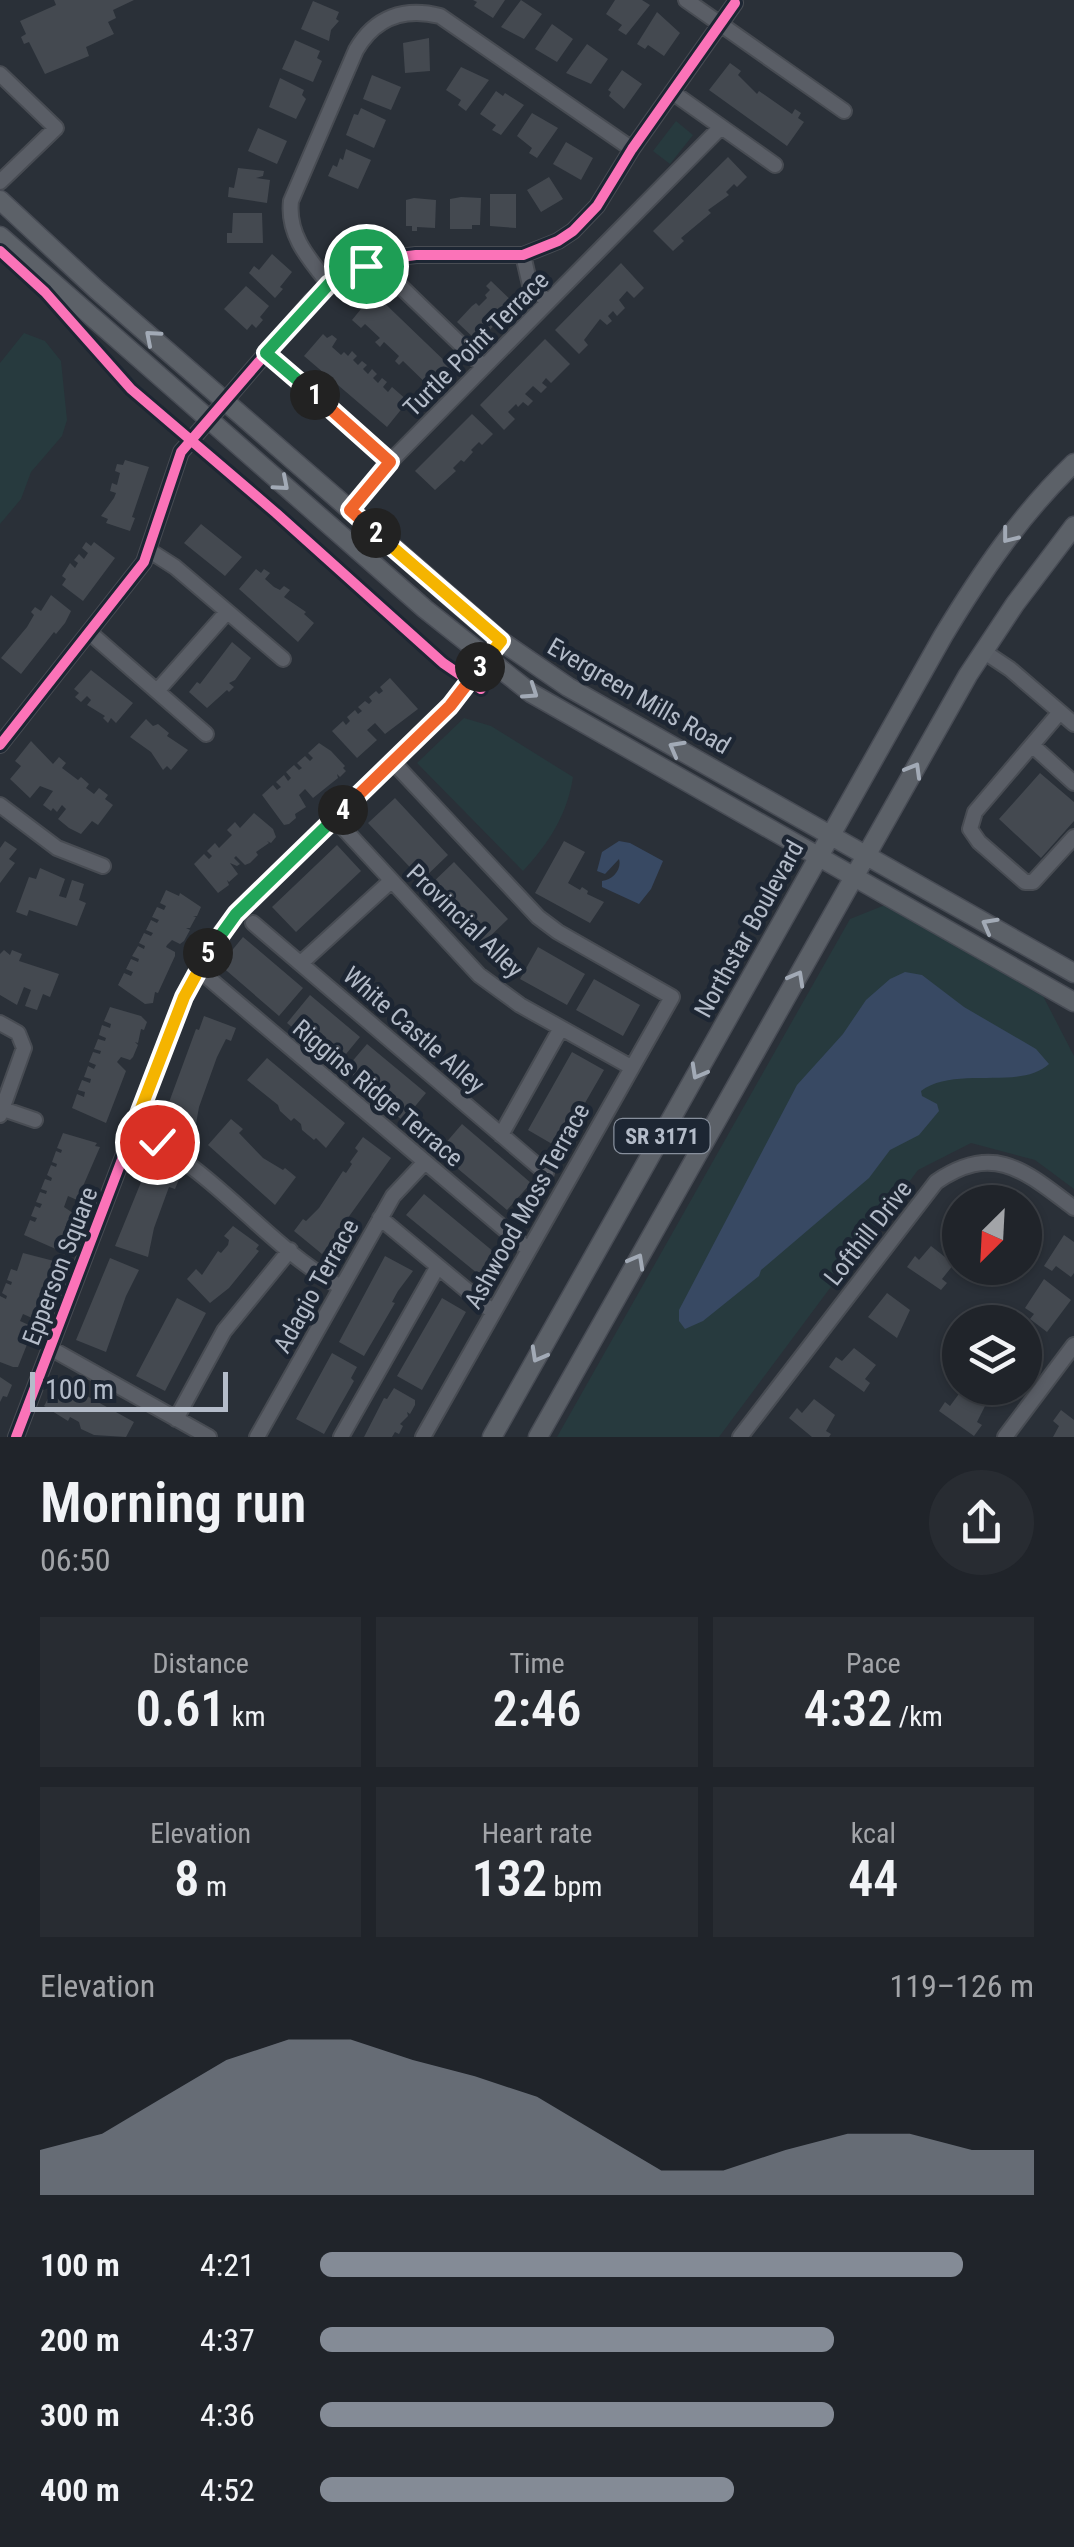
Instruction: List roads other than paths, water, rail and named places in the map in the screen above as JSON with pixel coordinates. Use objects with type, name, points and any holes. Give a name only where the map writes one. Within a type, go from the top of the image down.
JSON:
[{"type":"main road","name":"Evergreen Mills Road","points":[[0,200],[501,641],[568,687],[1074,973]]},
{"type":"main road","name":"Evergreen Mills Road","points":[[0,236],[486,660],[572,718],[1074,1002]]},
{"type":"main road","name":"Northstar Boulevard","points":[[492,1437],[963,602],[1033,505],[1074,463]]},
{"type":"main road","name":"SR 3171","points":[[538,1437],[983,651],[1074,526]]},
{"type":"street","points":[[686,0],[844,110]]},
{"type":"street","points":[[0,745],[150,551],[182,452],[329,284],[366,266],[403,256],[522,255],[558,241],[587,219],[735,3]]},
{"type":"street","points":[[329,284],[296,240],[291,225],[291,201],[356,50],[371,29],[392,15],[422,12],[440,16],[632,149]]},
{"type":"street","points":[[0,74],[56,128],[0,182]]},
{"type":"street","points":[[672,92],[774,165]]},
{"type":"street","name":"Turtle Point Terrace","points":[[350,510],[390,462],[721,127]]},
{"type":"street","points":[[522,255],[530,285],[548,302]]},
{"type":"street","points":[[395,281],[484,367]]},
{"type":"street","points":[[266,353],[390,462]]},
{"type":"street","points":[[150,551],[176,567],[283,658]]},
{"type":"street","points":[[157,691],[227,612]]},
{"type":"street","points":[[89,632],[206,734]]},
{"type":"street","name":"Epperson Square","points":[[16,1437],[184,997],[218,936],[450,706],[501,641]]},
{"type":"street","points":[[983,651],[1074,724]]},
{"type":"street","points":[[1060,712],[970,820],[970,829],[978,842],[1025,882],[1033,882],[1074,837]]},
{"type":"street","points":[[1033,746],[1074,782]]},
{"type":"street","name":"Ashwood Moss Terrace","points":[[394,763],[538,916],[558,932],[672,998],[423,1437]]},
{"type":"street","points":[[0,805],[57,848],[102,866]]},
{"type":"street","name":"Provincial Alley","points":[[334,818],[479,975],[520,1005],[631,1067]]},
{"type":"street","points":[[301,963],[391,881]]},
{"type":"street","name":"White Castle Alley","points":[[253,923],[546,1173]]},
{"type":"street","name":"Riggins Ridge Terrace","points":[[198,970],[529,1250]]},
{"type":"street","points":[[0,1024],[18,1033],[24,1048],[1,1112],[34,1120]]},
{"type":"street","points":[[501,1134],[561,1028]]},
{"type":"street","points":[[132,1132],[185,1160],[316,1272],[341,1287]]},
{"type":"street","name":"Lofthill Drive","points":[[740,1437],[944,1176],[967,1164],[991,1160],[1030,1174],[1074,1208]]},
{"type":"street","name":"Adagio Terrace","points":[[257,1437],[380,1218],[406,1179],[424,1163]]},
{"type":"street","points":[[380,1218],[493,1312]]},
{"type":"street","points":[[176,1419],[224,1332],[290,1250]]},
{"type":"street","points":[[342,1437],[438,1266]]},
{"type":"street","points":[[1004,1437],[1074,1345]]},
{"type":"street","points":[[50,1348],[209,1437]]},
{"type":"water","points":[[619,841],[663,861],[651,889],[639,904],[602,887],[602,881],[613,876],[620,863],[619,859],[605,874],[597,871],[602,852]]},
{"type":"water","points":[[905,972],[922,975],[964,1007],[1036,1049],[1049,1064],[1022,1076],[951,1080],[921,1091],[922,1096],[937,1104],[939,1111],[919,1135],[890,1150],[869,1178],[761,1270],[759,1276],[703,1321],[685,1329],[679,1321],[679,1310],[797,1085],[843,1034],[866,1000],[890,979]]}]
